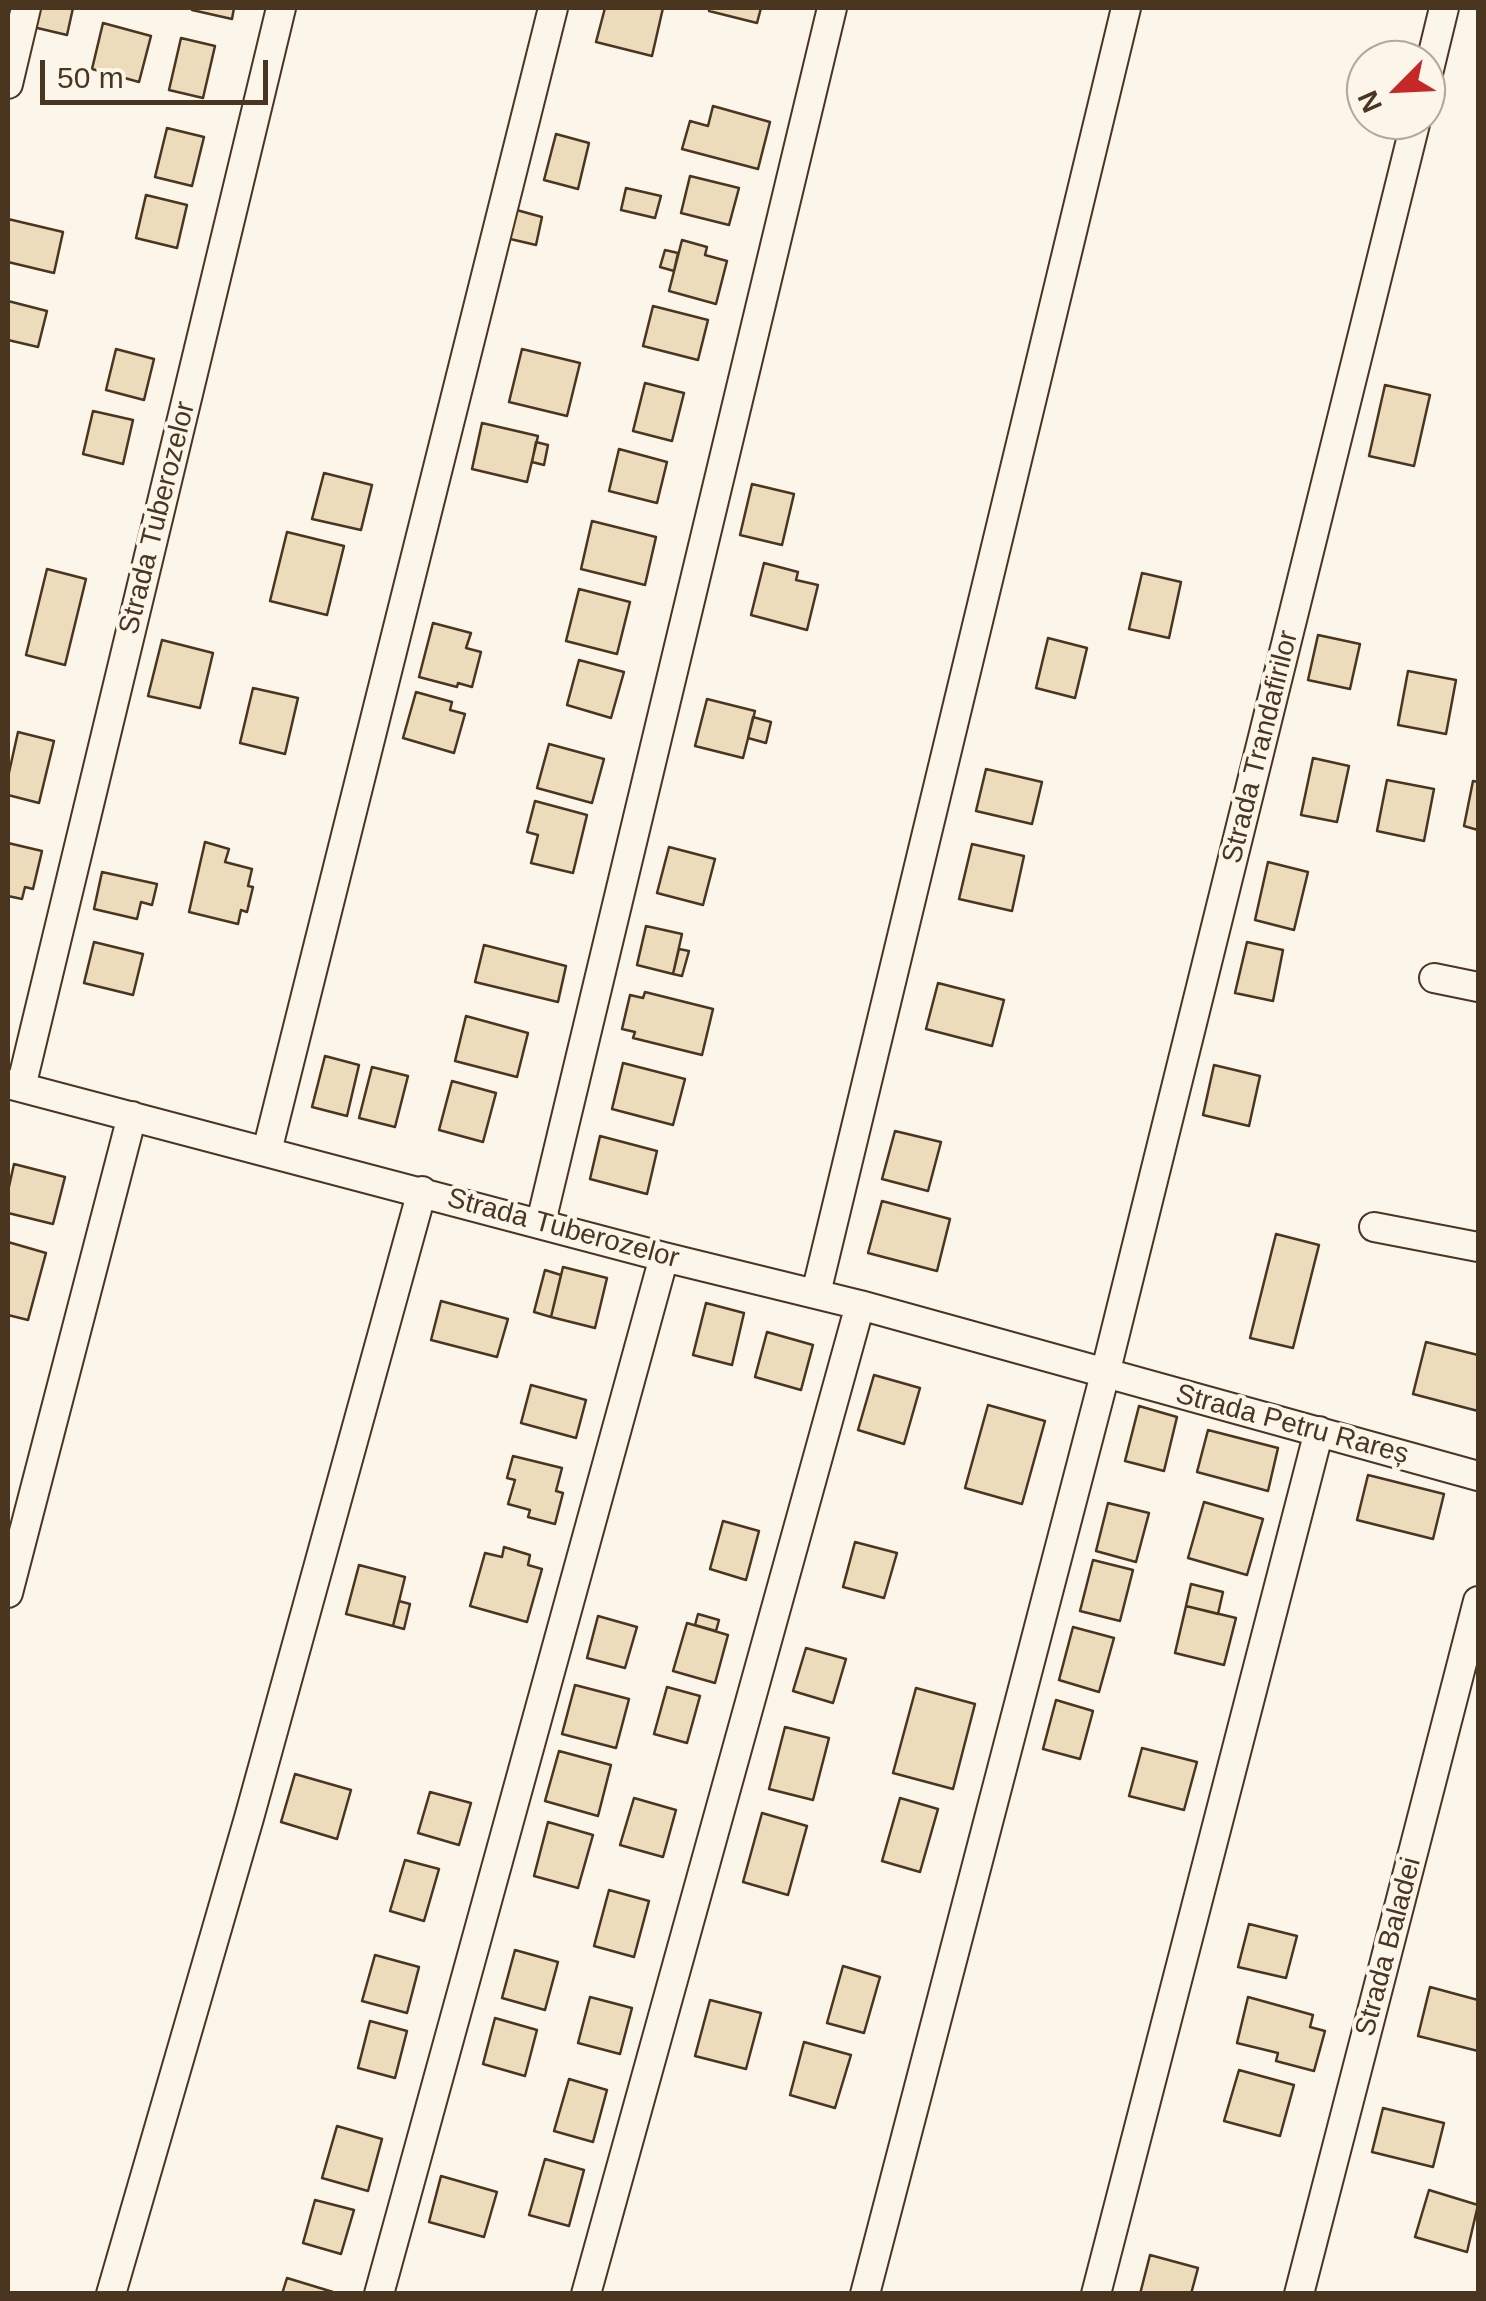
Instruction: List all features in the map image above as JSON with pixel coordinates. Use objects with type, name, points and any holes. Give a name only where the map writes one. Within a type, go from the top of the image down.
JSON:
[{"type":"street","points":[[8,84],[26,8]]},
{"type":"street","name":"Strada Tuberozelor","points":[[280,8],[14,1085],[664,1257],[816,1293],[1105,1374]]},
{"type":"street","points":[[267,1151],[553,8]]},
{"type":"street","points":[[541,1222],[832,8]]},
{"type":"street","points":[[816,1293],[1126,8]]},
{"type":"street","points":[[1436,40],[1444,8]]},
{"type":"street","name":"Strada Trandafirilor","points":[[865,2294],[1105,1374],[1411,140]]},
{"type":"street","points":[[1434,978],[1478,987]]},
{"type":"street","points":[[8,1594],[132,1116]]},
{"type":"street","points":[[111,2294],[249,1818],[422,1191]]},
{"type":"street","points":[[1374,1227],[1478,1247]]},
{"type":"street","points":[[378,2294],[664,1257]]},
{"type":"street","points":[[586,2294],[860,1305]]},
{"type":"street","name":"Strada Petru Rareș","points":[[1105,1374],[1478,1476]]},
{"type":"street","points":[[1096,2294],[1319,1431]]},
{"type":"street","name":"Strada Baladei","points":[[1299,2294],[1478,1601]]},
{"type":"building","points":[[38,8],[73,8],[67,35],[33,27]]},
{"type":"building","points":[[192,8],[234,8],[232,19]]},
{"type":"building","points":[[605,8],[663,8],[652,56],[596,42]]},
{"type":"building","points":[[761,8],[757,23],[709,11]]},
{"type":"building","points":[[103,23],[151,36],[139,82],[92,69]]},
{"type":"building","points":[[181,38],[215,46],[203,98],[169,90]]},
{"type":"building","points":[[713,106],[770,122],[758,169],[682,149],[690,121],[708,126]]},
{"type":"building","points":[[167,128],[204,137],[192,186],[155,177]]},
{"type":"building","points":[[556,134],[589,143],[578,189],[544,180]]},
{"type":"building","points":[[690,176],[739,188],[729,225],[681,213]]},
{"type":"building","points":[[626,188],[661,196],[655,218],[621,210]]},
{"type":"building","points":[[146,195],[187,205],[177,248],[136,238]]},
{"type":"building","points":[[513,209],[542,217],[536,245],[506,238]]},
{"type":"building","points":[[8,219],[63,232],[54,273],[8,262]]},
{"type":"building","points":[[682,240],[707,247],[705,255],[727,261],[716,304],[669,291]]},
{"type":"building","points":[[665,250],[678,253],[674,271],[660,267]]},
{"type":"building","points":[[8,301],[47,311],[38,347],[8,340]]},
{"type":"building","points":[[653,306],[708,320],[698,360],[643,346]]},
{"type":"building","points":[[116,349],[154,359],[144,400],[106,390]]},
{"type":"building","points":[[522,349],[580,363],[567,416],[509,402]]},
{"type":"building","points":[[645,383],[684,393],[672,441],[633,431]]},
{"type":"building","points":[[1385,385],[1430,395],[1414,466],[1369,456]]},
{"type":"building","points":[[93,411],[133,420],[123,464],[83,454]]},
{"type":"building","points":[[482,423],[538,436],[527,482],[472,469]]},
{"type":"building","points":[[536,442],[548,445],[544,465],[532,462]]},
{"type":"building","points":[[619,449],[667,462],[657,503],[609,491]]},
{"type":"building","points":[[324,473],[372,485],[361,530],[312,519]]},
{"type":"building","points":[[752,484],[794,494],[782,545],[740,535]]},
{"type":"building","points":[[592,521],[656,537],[645,585],[581,569]]},
{"type":"building","points":[[287,532],[344,546],[327,615],[270,601]]},
{"type":"building","points":[[764,563],[798,572],[796,580],[818,585],[807,630],[751,615]]},
{"type":"building","points":[[47,569],[86,579],[65,665],[26,655]]},
{"type":"building","points":[[1142,573],[1181,582],[1169,638],[1129,629]]},
{"type":"building","points":[[579,589],[630,602],[617,654],[566,641]]},
{"type":"building","points":[[433,623],[471,633],[466,648],[481,652],[472,687],[419,677]]},
{"type":"building","points":[[1318,635],[1360,644],[1350,689],[1308,680]]},
{"type":"building","points":[[1048,638],[1087,648],[1075,698],[1036,688]]},
{"type":"building","points":[[162,640],[213,653],[200,708],[148,696]]},
{"type":"building","points":[[579,660],[624,672],[611,718],[567,705]]},
{"type":"building","points":[[1408,671],[1456,680],[1446,734],[1398,725]]},
{"type":"building","points":[[253,688],[298,698],[285,754],[240,743]]},
{"type":"building","points":[[416,692],[452,702],[450,710],[465,714],[454,753],[403,738]]},
{"type":"building","points":[[707,699],[755,711],[743,758],[695,746]]},
{"type":"building","points":[[753,717],[771,722],[766,743],[748,738]]},
{"type":"building","points":[[18,732],[54,741],[39,803],[8,795]]},
{"type":"building","points":[[549,744],[604,759],[592,803],[537,788]]},
{"type":"building","points":[[1313,758],[1349,766],[1337,822],[1301,815]]},
{"type":"building","points":[[986,769],[1042,782],[1032,824],[976,811]]},
{"type":"building","points":[[1387,780],[1434,789],[1424,841],[1377,831]]},
{"type":"building","points":[[1473,781],[1478,782],[1478,830],[1464,826]]},
{"type":"building","points":[[535,801],[587,815],[573,873],[531,863],[538,835],[527,832]]},
{"type":"building","points":[[205,842],[229,849],[225,862],[252,869],[248,886],[253,887],[247,912],[241,910],[238,924],[189,912]]},
{"type":"building","points":[[8,843],[42,851],[33,889],[25,887],[22,899],[8,896]]},
{"type":"building","points":[[972,844],[1024,856],[1012,911],[959,899]]},
{"type":"building","points":[[669,847],[715,859],[703,905],[657,893]]},
{"type":"building","points":[[1268,862],[1308,872],[1294,930],[1255,920]]},
{"type":"building","points":[[102,872],[157,884],[152,905],[141,902],[137,919],[94,909]]},
{"type":"building","points":[[646,926],[682,934],[673,974],[637,965]]},
{"type":"building","points":[[94,942],[143,954],[133,995],[84,983]]},
{"type":"building","points":[[1247,942],[1283,950],[1273,1001],[1235,993]]},
{"type":"building","points":[[484,945],[566,966],[558,1002],[475,982]]},
{"type":"building","points":[[679,949],[689,951],[682,976],[673,974]]},
{"type":"building","points":[[938,983],[1004,1000],[992,1046],[926,1029]]},
{"type":"building","points":[[645,992],[713,1009],[702,1055],[633,1038],[635,1032],[622,1029],[630,995],[643,998]]},
{"type":"building","points":[[466,1016],[528,1033],[517,1077],[455,1061]]},
{"type":"building","points":[[325,1056],[359,1065],[347,1116],[312,1107]]},
{"type":"building","points":[[623,1063],[685,1079],[673,1125],[612,1109]]},
{"type":"building","points":[[1214,1065],[1260,1076],[1249,1126],[1203,1115]]},
{"type":"building","points":[[372,1067],[408,1076],[395,1127],[359,1118]]},
{"type":"building","points":[[452,1081],[496,1093],[483,1142],[439,1130]]},
{"type":"building","points":[[895,1131],[941,1142],[928,1191],[882,1179]]},
{"type":"building","points":[[600,1136],[657,1151],[647,1194],[590,1179]]},
{"type":"building","points":[[14,1164],[65,1177],[53,1224],[8,1213]]},
{"type":"building","points":[[882,1201],[950,1219],[937,1271],[868,1253]]},
{"type":"building","points":[[1276,1234],[1319,1245],[1293,1348],[1250,1338]]},
{"type":"building","points":[[8,1242],[46,1253],[28,1320],[8,1315]]},
{"type":"building","points":[[563,1267],[607,1278],[595,1328],[551,1317]]},
{"type":"building","points":[[545,1270],[561,1275],[551,1317],[534,1312]]},
{"type":"building","points":[[441,1301],[508,1319],[497,1357],[431,1340]]},
{"type":"building","points":[[706,1303],[744,1313],[732,1365],[693,1355]]},
{"type":"building","points":[[767,1332],[813,1345],[801,1390],[755,1377]]},
{"type":"building","points":[[1426,1342],[1478,1355],[1478,1411],[1413,1394]]},
{"type":"building","points":[[874,1375],[920,1388],[904,1444],[858,1430]]},
{"type":"building","points":[[531,1385],[586,1400],[576,1438],[521,1423]]},
{"type":"building","points":[[988,1405],[1045,1421],[1022,1504],[965,1488]]},
{"type":"building","points":[[1139,1406],[1177,1417],[1164,1471],[1125,1461]]},
{"type":"building","points":[[1208,1430],[1278,1448],[1268,1491],[1197,1472]]},
{"type":"building","points":[[513,1456],[562,1468],[556,1491],[563,1493],[555,1524],[528,1517],[530,1510],[508,1504],[515,1480],[507,1478]]},
{"type":"building","points":[[1368,1475],[1444,1494],[1433,1539],[1357,1520]]},
{"type":"building","points":[[1204,1502],[1263,1519],[1247,1575],[1188,1558]]},
{"type":"building","points":[[1108,1503],[1149,1513],[1136,1562],[1096,1551]]},
{"type":"building","points":[[723,1521],[759,1531],[746,1580],[710,1569]]},
{"type":"building","points":[[855,1542],[897,1553],[884,1598],[843,1587]]},
{"type":"building","points":[[504,1547],[530,1555],[528,1565],[542,1569],[527,1622],[470,1606],[485,1553],[502,1557]]},
{"type":"building","points":[[1093,1560],[1133,1570],[1120,1621],[1080,1611]]},
{"type":"building","points":[[359,1565],[405,1577],[393,1626],[346,1614]]},
{"type":"building","points":[[1191,1584],[1223,1592],[1218,1614],[1186,1606]]},
{"type":"building","points":[[399,1601],[410,1604],[404,1629],[393,1626]]},
{"type":"building","points":[[1186,1606],[1236,1618],[1224,1665],[1175,1653]]},
{"type":"building","points":[[698,1614],[719,1620],[716,1631],[695,1625]]},
{"type":"building","points":[[598,1616],[637,1627],[625,1668],[587,1658]]},
{"type":"building","points":[[687,1623],[728,1635],[715,1683],[673,1671]]},
{"type":"building","points":[[1073,1627],[1114,1638],[1099,1692],[1059,1680]]},
{"type":"building","points":[[806,1648],[846,1659],[833,1703],[793,1691]]},
{"type":"building","points":[[575,1685],[629,1699],[616,1748],[562,1734]]},
{"type":"building","points":[[667,1687],[700,1696],[687,1743],[654,1734]]},
{"type":"building","points":[[916,1688],[975,1704],[953,1789],[893,1773]]},
{"type":"building","points":[[1056,1700],[1093,1711],[1080,1759],[1043,1749]]},
{"type":"building","points":[[785,1727],[829,1738],[813,1800],[769,1789]]},
{"type":"building","points":[[1142,1748],[1197,1762],[1184,1810],[1129,1796]]},
{"type":"building","points":[[559,1751],[611,1765],[598,1816],[545,1801]]},
{"type":"building","points":[[295,1774],[351,1790],[337,1839],[281,1822]]},
{"type":"building","points":[[430,1792],[471,1803],[459,1845],[418,1833]]},
{"type":"building","points":[[634,1798],[676,1810],[663,1857],[620,1845]]},
{"type":"building","points":[[900,1798],[938,1809],[920,1872],[882,1861]]},
{"type":"building","points":[[762,1813],[807,1826],[788,1895],[743,1882]]},
{"type":"building","points":[[548,1822],[593,1835],[578,1888],[534,1876]]},
{"type":"building","points":[[405,1860],[439,1869],[424,1921],[390,1911]]},
{"type":"building","points":[[609,1890],[649,1901],[634,1957],[594,1946]]},
{"type":"building","points":[[1249,1924],[1297,1936],[1286,1978],[1238,1967]]},
{"type":"building","points":[[515,1950],[558,1962],[545,2010],[502,1998]]},
{"type":"building","points":[[375,1955],[419,1967],[407,2013],[362,2001]]},
{"type":"building","points":[[843,1966],[880,1977],[864,2033],[827,2023]]},
{"type":"building","points":[[1430,1987],[1478,2000],[1478,2051],[1418,2036]]},
{"type":"building","points":[[590,1997],[632,2008],[620,2054],[578,2043]]},
{"type":"building","points":[[1248,1997],[1313,2015],[1310,2027],[1325,2031],[1314,2071],[1276,2061],[1278,2053],[1237,2043]]},
{"type":"building","points":[[710,2000],[761,2013],[746,2069],[695,2056]]},
{"type":"building","points":[[495,2018],[537,2030],[525,2076],[483,2064]]},
{"type":"building","points":[[370,2021],[407,2031],[395,2078],[358,2068]]},
{"type":"building","points":[[804,2042],[851,2055],[835,2108],[790,2095]]},
{"type":"building","points":[[1239,2070],[1294,2085],[1280,2136],[1224,2121]]},
{"type":"building","points":[[569,2079],[607,2090],[593,2142],[554,2131]]},
{"type":"building","points":[[1383,2108],[1444,2123],[1433,2167],[1372,2152]]},
{"type":"building","points":[[337,2126],[382,2139],[368,2191],[322,2178]]},
{"type":"building","points":[[545,2159],[584,2170],[569,2226],[529,2215]]},
{"type":"building","points":[[441,2176],[497,2192],[484,2237],[429,2222]]},
{"type":"building","points":[[1429,2190],[1478,2205],[1467,2252],[1415,2237]]},
{"type":"building","points":[[315,2200],[354,2210],[341,2254],[303,2243]]},
{"type":"building","points":[[1150,2255],[1198,2268],[1191,2294],[1140,2294]]},
{"type":"building","points":[[287,2278],[333,2292],[333,2294],[282,2294]]}]
